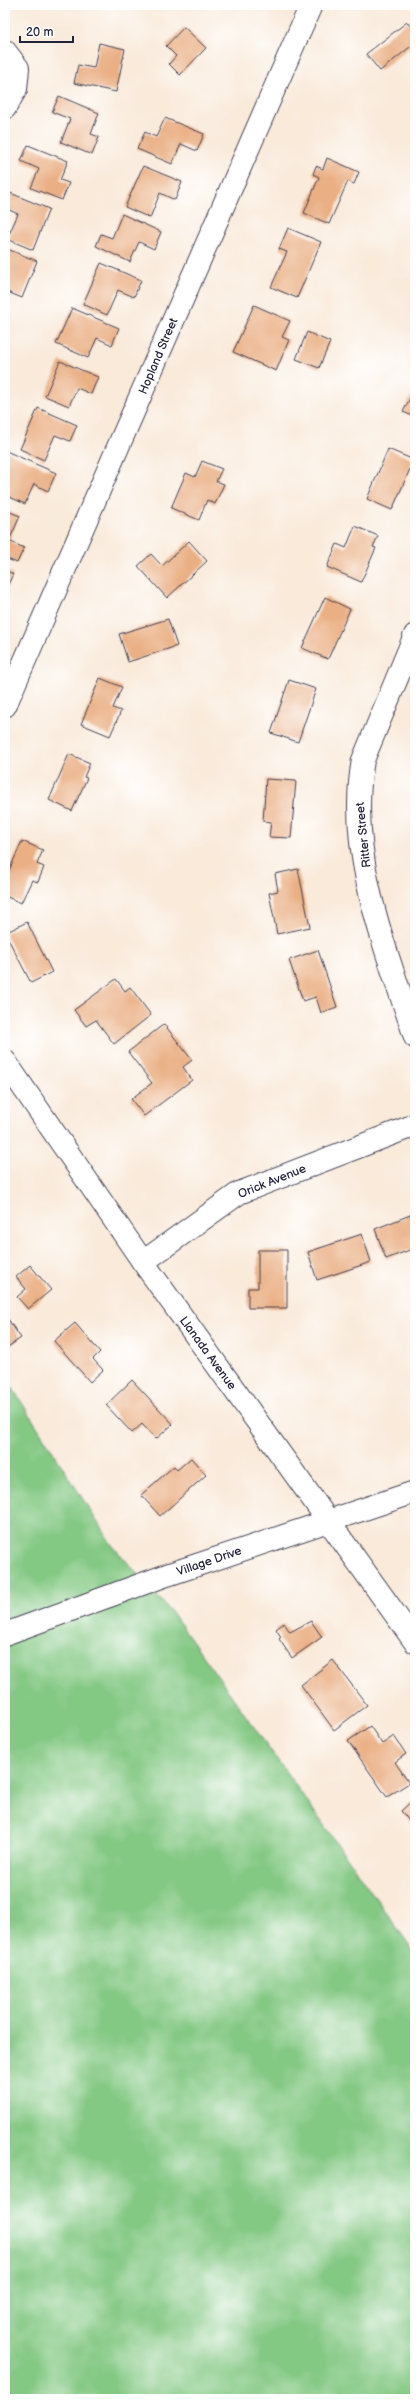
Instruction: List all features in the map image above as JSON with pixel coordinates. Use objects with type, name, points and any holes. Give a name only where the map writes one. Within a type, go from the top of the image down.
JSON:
[{"type":"street","name":"Hopland Street","points":[[5,706],[311,5]]},
{"type":"street","points":[[5,108],[16,89],[11,59]]},
{"type":"street","name":"Ritter Street","points":[[415,635],[363,760],[360,779],[359,806],[360,832],[372,906],[415,1037]]},
{"type":"street","name":"Llanada Avenue","points":[[5,1061],[143,1262],[415,1642]]},
{"type":"street","name":"Orick Avenue","points":[[143,1262],[239,1193],[415,1125]]},
{"type":"street","name":"Village Drive","points":[[5,1634],[167,1575],[415,1492]]},
{"type":"green space","points":[[5,1376],[112,1545],[174,1615],[415,1953],[415,2399],[5,2399]]},
{"type":"building","points":[[407,22],[415,32],[415,43],[380,71],[366,54]]},
{"type":"building","points":[[184,27],[206,48],[180,75],[169,64],[176,56],[166,46]]},
{"type":"building","points":[[99,43],[125,49],[116,92],[74,83],[78,65],[94,68]]},
{"type":"building","points":[[59,96],[99,113],[91,134],[99,137],[92,155],[61,142],[70,119],[52,112]]},
{"type":"building","points":[[165,118],[204,134],[197,151],[181,144],[172,164],[137,149],[145,132],[156,137]]},
{"type":"building","points":[[28,145],[68,161],[60,180],[69,183],[62,200],[31,188],[39,169],[21,161]]},
{"type":"building","points":[[327,158],[359,172],[354,184],[348,181],[329,224],[304,213],[319,177],[313,174],[316,166],[323,169]]},
{"type":"building","points":[[143,166],[182,182],[175,200],[160,193],[150,218],[125,207]]},
{"type":"building","points":[[8,192],[49,209],[33,250],[7,239],[18,214],[5,208]]},
{"type":"building","points":[[122,214],[161,232],[154,249],[139,242],[130,262],[96,246],[101,234],[112,238]]},
{"type":"building","points":[[288,228],[321,242],[297,298],[271,287],[287,252],[279,249]]},
{"type":"building","points":[[5,248],[37,261],[22,298],[5,291]]},
{"type":"building","points":[[101,263],[141,280],[134,297],[118,290],[107,315],[83,304]]},
{"type":"building","points":[[254,305],[290,321],[282,337],[289,340],[276,371],[233,352]]},
{"type":"building","points":[[72,308],[119,328],[112,345],[97,338],[88,358],[56,344]]},
{"type":"building","points":[[307,332],[330,342],[319,368],[296,359]]},
{"type":"building","points":[[60,361],[98,377],[91,394],[77,388],[69,406],[45,396]]},
{"type":"building","points":[[412,394],[415,395],[415,417],[403,412]]},
{"type":"building","points":[[38,408],[77,425],[70,441],[55,435],[44,460],[20,449]]},
{"type":"building","points":[[388,449],[414,460],[392,510],[367,499]]},
{"type":"building","points":[[6,451],[56,473],[48,491],[34,484],[25,504],[5,495]]},
{"type":"building","points":[[202,461],[222,469],[216,481],[224,484],[215,504],[207,500],[199,520],[171,508],[186,473],[195,477]]},
{"type":"building","points":[[5,510],[20,516],[9,541],[24,548],[17,563],[5,558]]},
{"type":"building","points":[[355,526],[378,536],[373,547],[376,548],[361,582],[327,567],[337,544],[346,548]]},
{"type":"building","points":[[189,541],[207,561],[167,598],[138,566],[151,554],[162,566]]},
{"type":"building","points":[[5,570],[13,574],[5,591]]},
{"type":"building","points":[[325,597],[350,609],[328,659],[302,648]]},
{"type":"building","points":[[168,619],[177,646],[128,662],[119,634]]},
{"type":"building","points":[[100,678],[122,687],[113,708],[121,711],[110,736],[81,724]]},
{"type":"building","points":[[289,680],[316,689],[298,742],[271,733]]},
{"type":"building","points":[[69,754],[90,763],[84,777],[87,778],[72,811],[49,800]]},
{"type":"building","points":[[266,779],[296,781],[291,838],[269,837],[271,822],[263,821]]},
{"type":"building","points":[[22,841],[43,850],[37,864],[44,867],[38,882],[32,880],[21,903],[5,896],[5,880]]},
{"type":"building","points":[[298,869],[310,927],[277,934],[269,893],[278,891],[275,874]]},
{"type":"building","points":[[27,922],[52,972],[31,983],[5,933]]},
{"type":"building","points":[[318,950],[337,1007],[321,1013],[316,997],[303,1001],[289,960]]},
{"type":"building","points":[[116,979],[125,991],[130,987],[151,1015],[114,1044],[96,1020],[86,1026],[74,1010]]},
{"type":"building","points":[[164,1024],[192,1060],[183,1067],[192,1080],[144,1116],[131,1099],[152,1083],[128,1052]]},
{"type":"building","points":[[415,1213],[415,1248],[386,1259],[375,1229]]},
{"type":"building","points":[[362,1234],[371,1262],[317,1280],[308,1252]]},
{"type":"building","points":[[258,1250],[287,1250],[287,1308],[248,1308],[248,1288],[258,1288]]},
{"type":"building","points":[[30,1265],[51,1290],[28,1309],[17,1297],[26,1289],[16,1277]]},
{"type":"building","points":[[5,1315],[21,1338],[5,1349]]},
{"type":"building","points":[[75,1323],[100,1352],[93,1359],[103,1370],[90,1382],[54,1341]]},
{"type":"building","points":[[132,1380],[173,1424],[156,1439],[142,1424],[132,1433],[106,1405]]},
{"type":"building","points":[[191,1458],[206,1475],[160,1516],[141,1495],[174,1466],[177,1470]]},
{"type":"building","points":[[311,1621],[322,1637],[292,1658],[279,1639],[281,1637],[276,1629],[284,1623],[290,1632]]},
{"type":"building","points":[[333,1660],[367,1705],[334,1730],[301,1685]]},
{"type":"building","points":[[370,1726],[382,1744],[394,1736],[406,1754],[395,1762],[409,1783],[387,1797],[348,1741]]},
{"type":"building","points":[[415,1798],[415,1828],[401,1811]]}]
